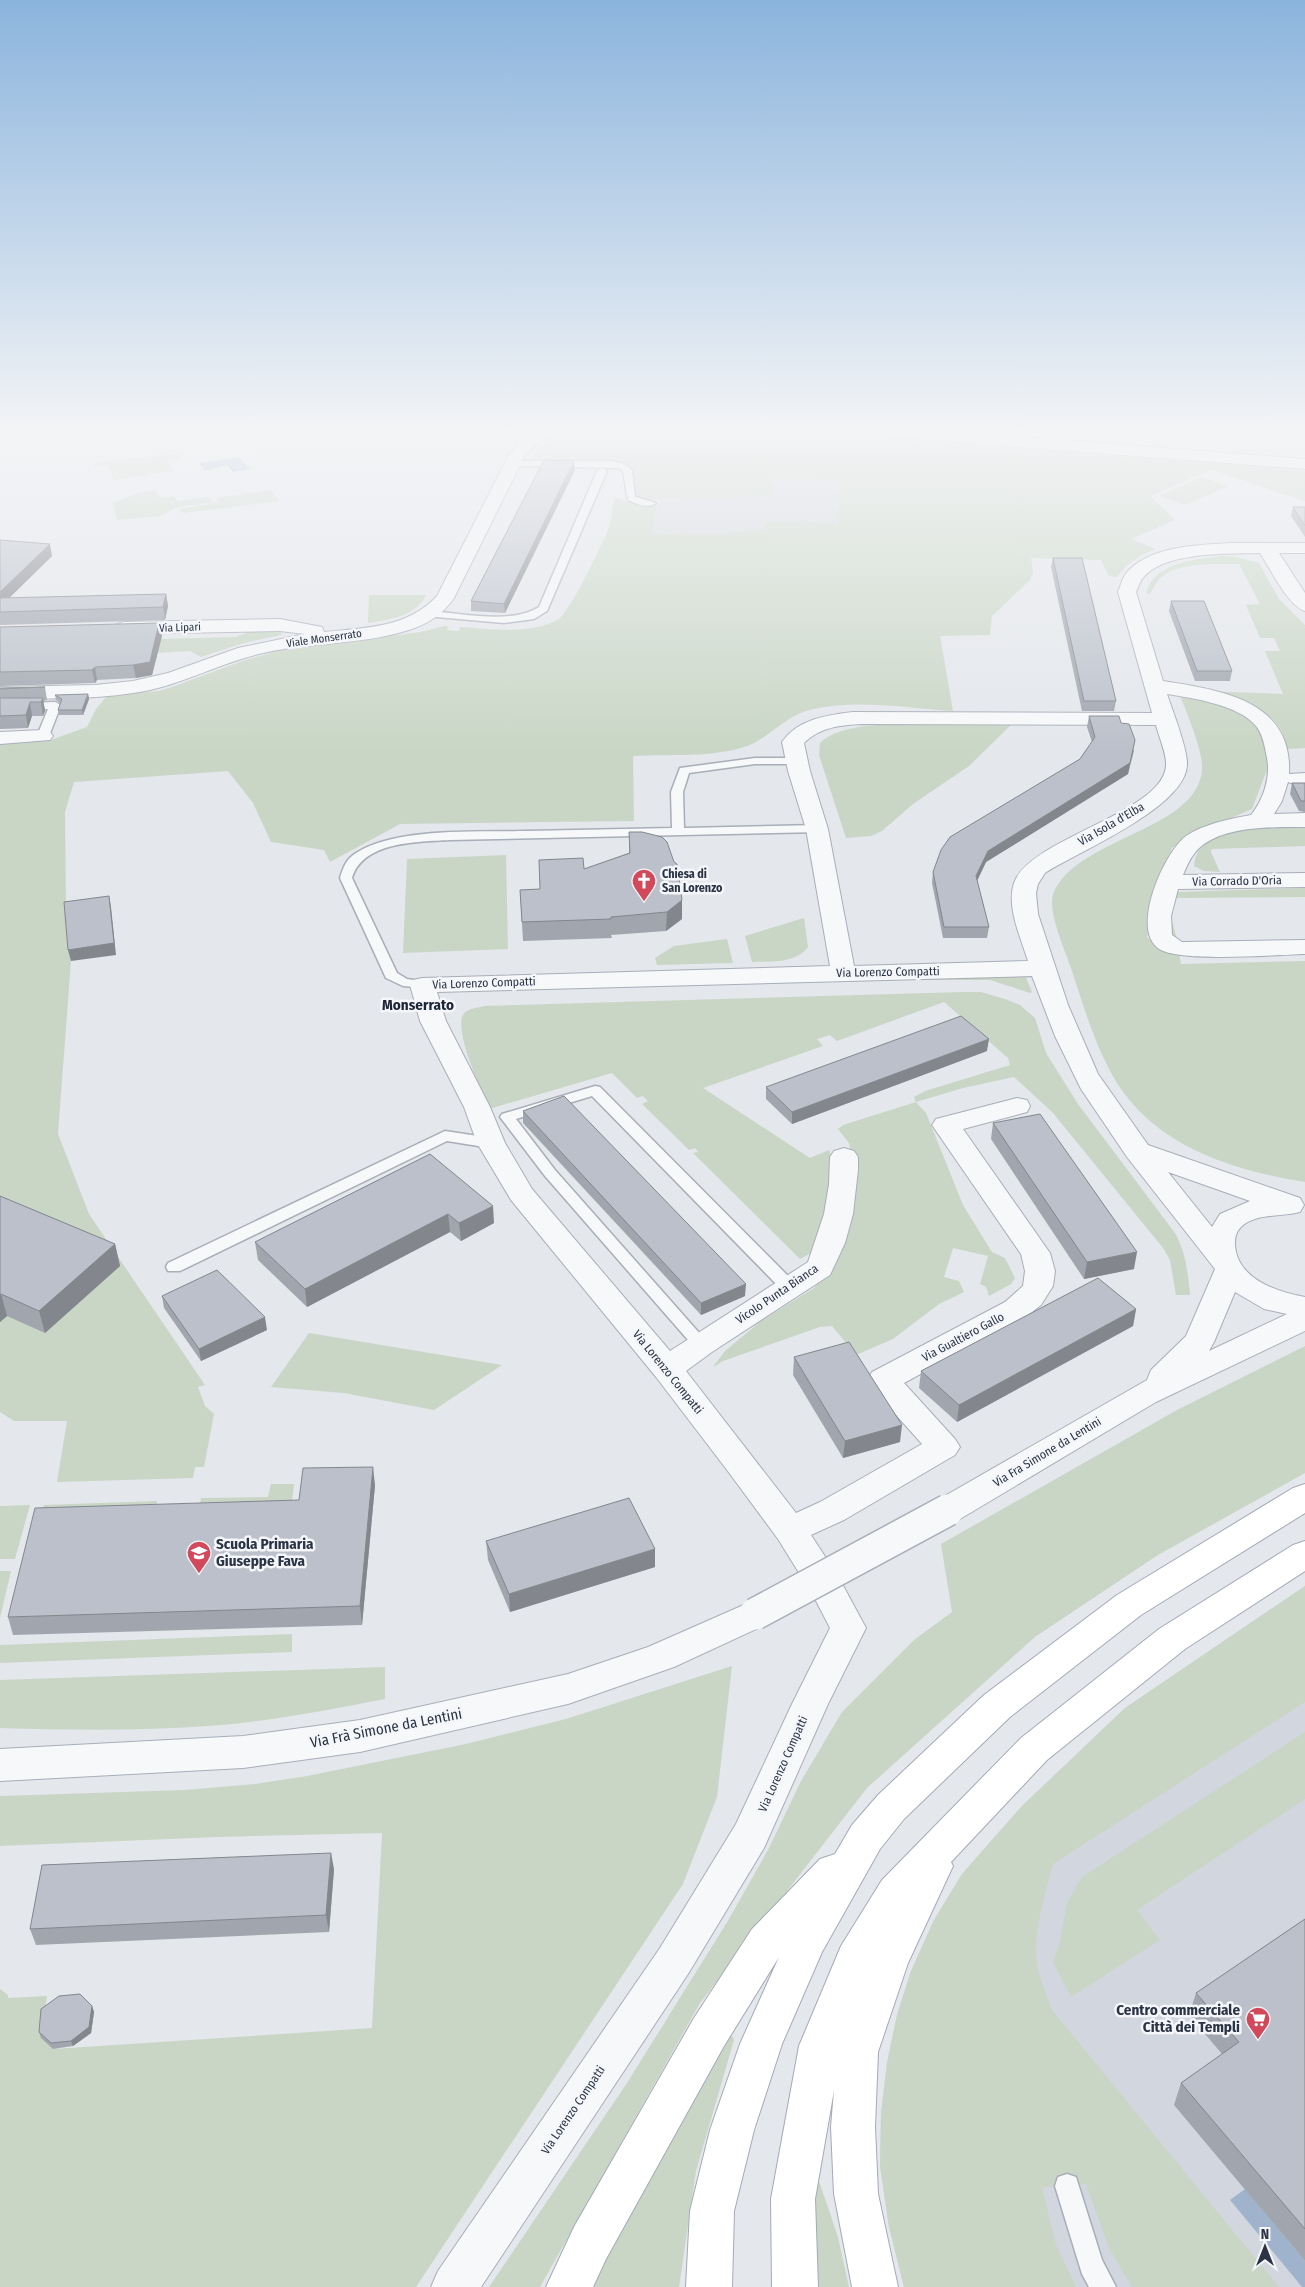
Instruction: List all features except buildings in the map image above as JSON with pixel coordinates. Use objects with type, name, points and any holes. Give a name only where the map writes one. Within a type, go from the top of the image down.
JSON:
[{"type":"main road","points":[[569,2287],[590,2243],[709,2032],[766,1942],[866,1837],[891,1807],[997,1706],[1129,1605],[1305,1497]]},
{"type":"main road","points":[[795,2287],[793,2199],[820,2046],[855,1959],[896,1893],[1034,1749],[1172,1639],[1305,1554]]},
{"type":"main road","points":[[709,2287],[712,2211],[732,2130],[761,2044],[807,1940],[866,1837]]},
{"type":"main road","points":[[875,2287],[856,2194],[853,2127],[857,2052],[888,1961],[942,1846]]},
{"type":"street","name":"Viale Monserrato","points":[[0,693],[115,689],[152,684],[244,652],[293,642],[400,626],[429,614],[441,604],[475,539]]},
{"type":"street","name":"Via Isola d'Elba","points":[[1305,548],[1201,550],[1172,555],[1148,564],[1132,577],[1126,592],[1156,686],[1177,762],[1172,780],[1156,797],[1135,812],[1062,852],[1034,870],[1024,890],[1025,910],[1042,968],[1080,1066],[1095,1092],[1137,1151],[1238,1281],[1264,1297],[1305,1307]]},
{"type":"street","points":[[1267,549],[1297,585],[1305,605]]},
{"type":"street","name":"Via Lipari","points":[[108,629],[280,625],[305,628],[328,637]]},
{"type":"street","points":[[1156,686],[1237,705],[1262,720],[1273,740],[1279,768],[1276,787],[1269,804],[1258,821]]},
{"type":"street","points":[[843,972],[817,830],[793,742],[798,736],[823,723],[848,718],[1165,719]]},
{"type":"street","points":[[0,738],[44,736]]},
{"type":"street","points":[[1305,820],[1258,821],[1216,831],[1186,848],[1168,882],[1160,908],[1159,932],[1164,941],[1169,945],[1188,949],[1305,947]]},
{"type":"street","name":"Via Corrado D'Oria","points":[[1168,882],[1305,880]]},
{"type":"street","name":"Via Lorenzo Compatti","points":[[454,2287],[674,1961],[750,1836],[810,1704],[848,1628],[827,1588],[790,1530],[667,1369],[521,1194],[491,1144],[477,1107],[433,1021],[422,985],[1042,968]]},
{"type":"street","name":"Via Gualtiero Gallo","points":[[790,1530],[832,1511],[944,1447],[883,1380],[1016,1309],[1034,1294],[1039,1285],[1040,1264],[1035,1253],[946,1126],[1017,1106]]},
{"type":"street","points":[[1137,1151],[1297,1206]]},
{"type":"street","name":"Vicolo Punta Bianca","points":[[667,1369],[702,1344],[820,1268],[828,1251],[845,1177],[844,1157]]},
{"type":"street","points":[[1145,1394],[1200,1342],[1226,1265],[1219,1241],[1226,1223],[1245,1211],[1271,1205],[1297,1206]]},
{"type":"street","points":[[1145,1394],[1305,1318]]},
{"type":"street","name":"Via Fra Simone da Lentini","points":[[755,1614],[948,1510],[1145,1394]]},
{"type":"street","name":"Via Frà Simone da Lentini","points":[[0,1765],[243,1752],[360,1736],[568,1689],[661,1657],[755,1614]]},
{"type":"lane","points":[[429,614],[504,620],[530,617],[543,609],[573,539]]},
{"type":"lane","points":[[0,707],[55,705],[44,736]]},
{"type":"lane","points":[[678,832],[678,792],[684,770],[755,761],[797,761]]},
{"type":"lane","points":[[422,985],[403,982],[391,975],[349,885],[346,871],[350,864],[363,853],[390,844],[429,838],[817,830]]},
{"type":"lane","points":[[702,1344],[550,1173],[508,1117],[595,1090],[790,1288]]},
{"type":"lane","points":[[174,1267],[445,1136],[491,1144]]},
{"type":"lane","points":[[1067,2186],[1091,2265],[1103,2287]]},
{"type":"shaded area","points":[[1305,1586],[1305,2287],[904,2287],[889,2227],[880,2166],[881,2113],[887,2063],[897,2015],[911,1971],[934,1920],[962,1874],[1022,1806],[1125,1708]]},
{"type":"green space","points":[[604,539],[1132,539],[1156,549],[1125,567],[1117,577],[1109,576],[1101,560],[1031,558],[1033,572],[1030,580],[992,616],[990,635],[940,636],[953,711],[865,704],[830,706],[813,709],[794,716],[756,742],[734,750],[691,755],[633,756],[634,821],[400,824],[330,862],[324,850],[271,842],[253,803],[228,771],[74,782],[65,812],[66,913],[71,961],[58,1134],[89,1214],[205,1385],[198,1387],[205,1406],[214,1414],[204,1467],[195,1467],[193,1478],[57,1482],[67,1421],[14,1421],[0,1412],[0,744],[48,741],[87,727],[96,709],[107,696],[158,691],[245,660],[274,652],[420,632],[445,626],[448,626],[447,630],[459,631],[460,627],[511,630],[548,624],[559,619],[571,604]]},
{"type":"green space","points":[[1221,556],[1236,557],[1259,563],[1279,599],[1305,625],[1305,748],[1287,749],[1279,727],[1263,712],[1242,703],[1199,691],[1283,694],[1265,651],[1280,651],[1274,638],[1260,638],[1246,605],[1260,604],[1239,564],[1198,565],[1177,569],[1161,577],[1150,594],[1146,593],[1150,583],[1166,569],[1188,561]]},
{"type":"green space","points":[[369,595],[426,595],[416,608],[401,616],[368,623]]},
{"type":"green space","points":[[251,631],[282,633],[281,635],[244,643],[201,657],[190,651],[100,656],[0,643],[236,637]]},
{"type":"green space","points":[[1179,693],[1232,708],[1258,725],[1264,737],[1268,767],[1252,809],[1189,836],[1172,848],[1147,937],[1167,953],[1179,954],[1181,964],[1305,961],[1305,1182],[1246,1169],[1218,1160],[1191,1148],[1166,1133],[1144,1115],[1124,1093],[1102,1055],[1054,919],[1052,899],[1054,892],[1067,873],[1087,858],[1160,820],[1181,806],[1196,790],[1202,769],[1202,761]]},
{"type":"green space","points":[[921,723],[1013,723],[969,766],[913,804],[882,831],[871,836],[846,838],[819,755],[820,743],[829,736],[854,728]]},
{"type":"green space","points":[[1305,826],[1305,846],[1212,849],[1211,852],[1220,872],[1204,871],[1194,866],[1198,852],[1208,842],[1222,835],[1239,830],[1257,828]]},
{"type":"green space","points":[[506,855],[508,949],[403,953],[407,859]]},
{"type":"green space","points":[[1305,888],[1305,897],[1176,898],[1169,910],[1177,939],[1171,937],[1167,901],[1176,892]]},
{"type":"green space","points":[[804,918],[808,947],[803,952],[782,961],[752,962],[745,936]]},
{"type":"green space","points":[[727,939],[733,963],[657,965],[655,958],[674,946]]},
{"type":"green space","points":[[1025,975],[1032,992],[1030,993],[990,980],[915,980],[910,978]]},
{"type":"green space","points":[[963,992],[981,992],[1005,999],[1020,1005],[1035,1018],[1046,1053],[1078,1104],[1175,1233],[1184,1256],[1190,1295],[1176,1295],[1170,1260],[1163,1248],[1053,1113],[1014,1077],[963,1088],[916,1102],[914,1097],[925,1091],[1010,1065],[1008,1058],[944,1002],[837,1041],[830,1035],[817,1039],[823,1046],[703,1088],[810,1158],[829,1150],[836,1168],[833,1189],[813,1252],[800,1259],[693,1153],[698,1152],[695,1148],[689,1150],[642,1104],[648,1101],[643,1096],[637,1098],[612,1073],[489,1109],[465,1048],[461,1023],[463,1015],[467,1011],[484,1006]]},
{"type":"green space","points":[[916,1102],[926,1113],[963,1205],[992,1252],[1005,1258],[1015,1278],[1011,1284],[989,1296],[986,1287],[980,1284],[988,1256],[953,1248],[944,1277],[959,1281],[964,1292],[939,1304],[893,1339],[856,1355],[832,1326],[820,1327],[723,1361],[713,1367],[725,1351],[761,1321],[814,1288],[827,1272],[853,1164],[849,1143],[838,1129],[843,1125]]},
{"type":"green space","points":[[309,1333],[502,1365],[434,1410],[344,1393],[271,1387]]},
{"type":"green space","points":[[1305,1346],[1305,1473],[1158,1555],[1035,1637],[867,1788],[700,2003],[540,2287],[489,2287],[627,2083],[729,1919],[768,1850],[801,1781],[842,1712],[914,1640],[952,1612],[941,1544],[1177,1410]]},
{"type":"green space","points":[[271,1484],[294,1484],[290,1518],[197,1521],[201,1498],[268,1497]]},
{"type":"green space","points":[[157,1501],[154,1522],[42,1510],[44,1505]]},
{"type":"green space","points":[[30,1505],[15,1559],[0,1559],[0,1506]]},
{"type":"green space","points":[[0,1571],[11,1571],[0,1618]]},
{"type":"green space","points":[[1305,1586],[1305,1702],[1053,1864],[1040,1917],[1036,1945],[1038,1970],[1052,2010],[1279,2287],[1132,2287],[1109,2248],[1086,2184],[1042,2187],[1056,2245],[1076,2287],[904,2287],[889,2227],[880,2166],[881,2113],[887,2063],[897,2015],[911,1971],[934,1920],[962,1874],[1022,1806],[1125,1708]]},
{"type":"green space","points":[[292,1634],[292,1652],[0,1663],[0,1645]]},
{"type":"green space","points":[[732,1666],[717,1797],[683,1884],[416,2287],[0,2287],[0,1989],[8,1995],[8,1998],[47,1996],[44,2015],[53,2049],[372,2028],[382,1833],[218,1837],[0,1846],[0,1796],[185,1790],[255,1784],[307,1776],[466,1744],[566,1719]]},
{"type":"green space","points":[[385,1667],[385,1699],[253,1722],[156,1729],[0,1728],[0,1680]]},
{"type":"green space","points":[[1305,1732],[1305,1799],[1137,1910],[1160,1940],[1071,1997],[1053,1962],[1060,1942],[1067,1903],[1082,1877]]},
{"type":"green space","points":[[732,2036],[734,2040],[696,2171],[679,2287],[592,2287],[609,2247],[726,2040]]},
{"type":"green space","points":[[819,2181],[838,2237],[849,2287],[817,2287],[815,2186]]},
{"type":"water","points":[[1245,2189],[1305,2261],[1305,2287],[1302,2287],[1230,2200]]},
{"type":"place","name":"Chiesa di San Lorenzo","points":[[644,902]]},
{"type":"place","name":"Scuola Primaria Giuseppe Fava","points":[[199,1574]]},
{"type":"place","name":"Centro commerciale Città dei Templi","points":[[1258,2040]]},
{"type":"district","name":"Monserrato","points":[[418,1005]]}]
